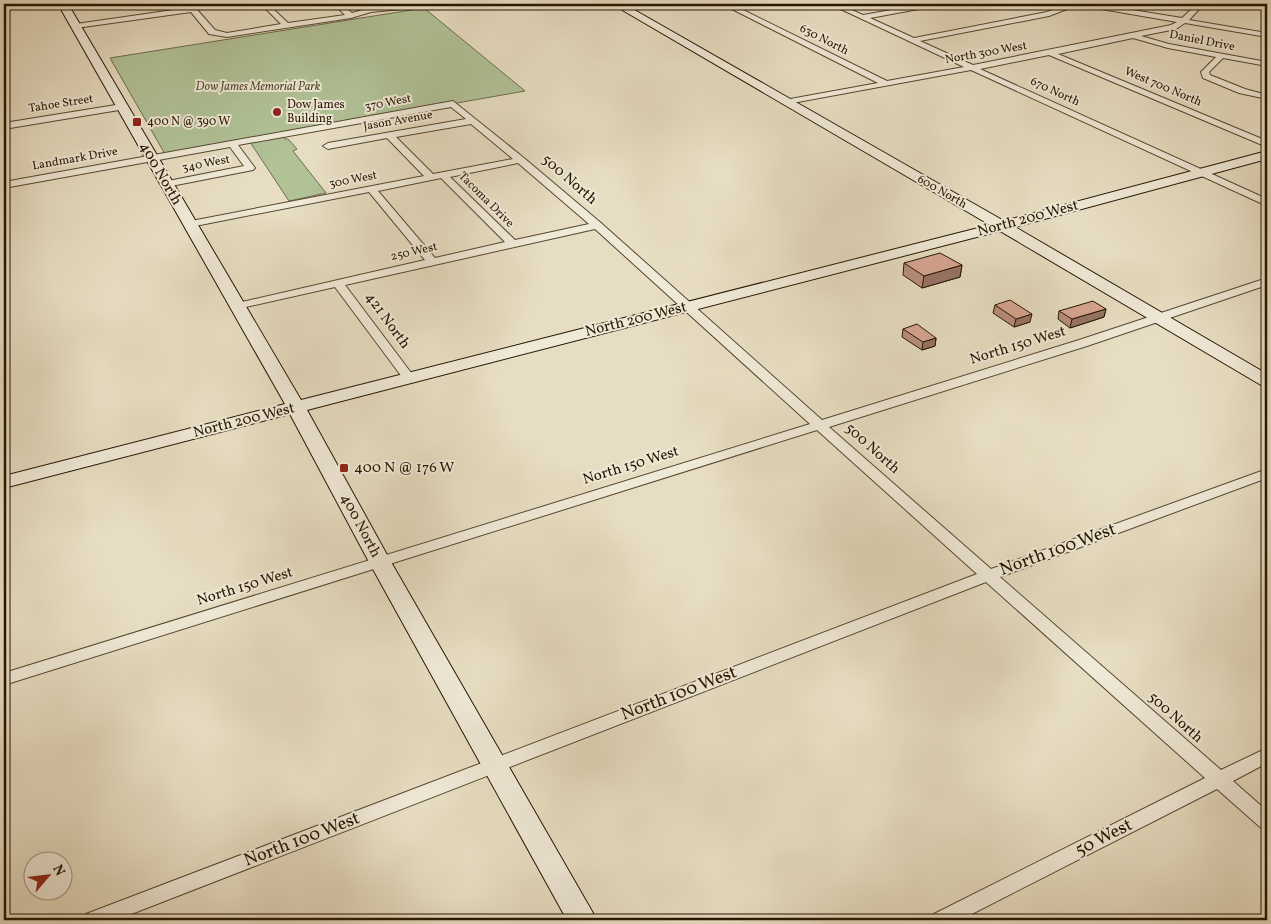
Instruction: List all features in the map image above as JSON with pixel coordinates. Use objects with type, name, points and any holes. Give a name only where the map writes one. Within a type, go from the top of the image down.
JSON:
[{"type":"street","name":"400 North","points":[[63,4],[150,158],[296,407],[380,562],[582,920]]},
{"type":"street","points":[[264,4],[287,26]]},
{"type":"street","points":[[336,4],[351,16]]},
{"type":"street","points":[[76,26],[190,6],[216,34],[232,34],[351,16],[377,9],[433,4]]},
{"type":"street","name":"600 North","points":[[617,4],[790,102],[1267,381]]},
{"type":"street","name":"630 North","points":[[726,4],[884,83]]},
{"type":"street","name":"670 North","points":[[833,4],[1267,203]]},
{"type":"street","points":[[864,17],[935,4]]},
{"type":"street","points":[[915,40],[1049,14],[1076,4]]},
{"type":"street","points":[[1084,4],[1267,35]]},
{"type":"street","points":[[1184,21],[1201,4]]},
{"type":"street","points":[[1248,4],[1267,7]]},
{"type":"street","name":"North 300 West","points":[[790,102],[1173,28],[1184,21]]},
{"type":"street","name":"Daniel Drive","points":[[1133,36],[1168,46],[1267,64]]},
{"type":"street","name":"West 700 North","points":[[1050,53],[1267,144]]},
{"type":"street","points":[[1221,56],[1205,72],[1206,76],[1242,91],[1267,97]]},
{"type":"street","name":"500 North","points":[[453,104],[597,225],[686,307],[1267,822]]},
{"type":"street","name":"370 West","points":[[150,158],[453,104]]},
{"type":"street","name":"Tahoe Street","points":[[4,126],[122,107]]},
{"type":"street","name":"Jason Avenue","points":[[328,146],[472,120]]},
{"type":"street","points":[[389,135],[430,177]]},
{"type":"street","name":"340 West","points":[[166,184],[250,168],[232,143]]},
{"type":"street","name":"North 200 West","points":[[4,482],[1000,226],[1267,155]]},
{"type":"street","name":"Landmark Drive","points":[[4,185],[150,158]]},
{"type":"street","name":"300 West","points":[[190,224],[521,160]]},
{"type":"street","name":"Tacoma Drive","points":[[442,174],[513,244]]},
{"type":"street","points":[[372,189],[432,262]]},
{"type":"street","name":"250 West","points":[[237,306],[597,225]]},
{"type":"street","name":"North 150 West","points":[[4,679],[1158,318],[1267,281]]},
{"type":"street","name":"421 North","points":[[338,283],[408,378]]},
{"type":"street","name":"North 100 West","points":[[93,920],[989,575],[1267,473]]},
{"type":"street","name":"50 West","points":[[941,920],[1267,755]]},
{"type":"green space","name":"Dow James Memorial Park","points":[[424,8],[525,91],[281,134],[297,149],[293,151],[326,193],[289,201],[248,139],[165,154],[110,58]]},
{"type":"building","points":[[940,253],[962,265],[924,276],[904,263]]},
{"type":"building","points":[[1010,300],[1032,314],[1016,319],[995,305]]},
{"type":"building","points":[[1093,301],[1106,309],[1072,319],[1059,311]]},
{"type":"building","points":[[917,324],[936,338],[923,342],[903,329]]},
{"type":"place","name":"Dow James Building","points":[[277,112]]},
{"type":"place","name":"400 N @ 390 W","points":[[137,122]]},
{"type":"place","name":"400 N @ 176 W","points":[[344,468]]}]
